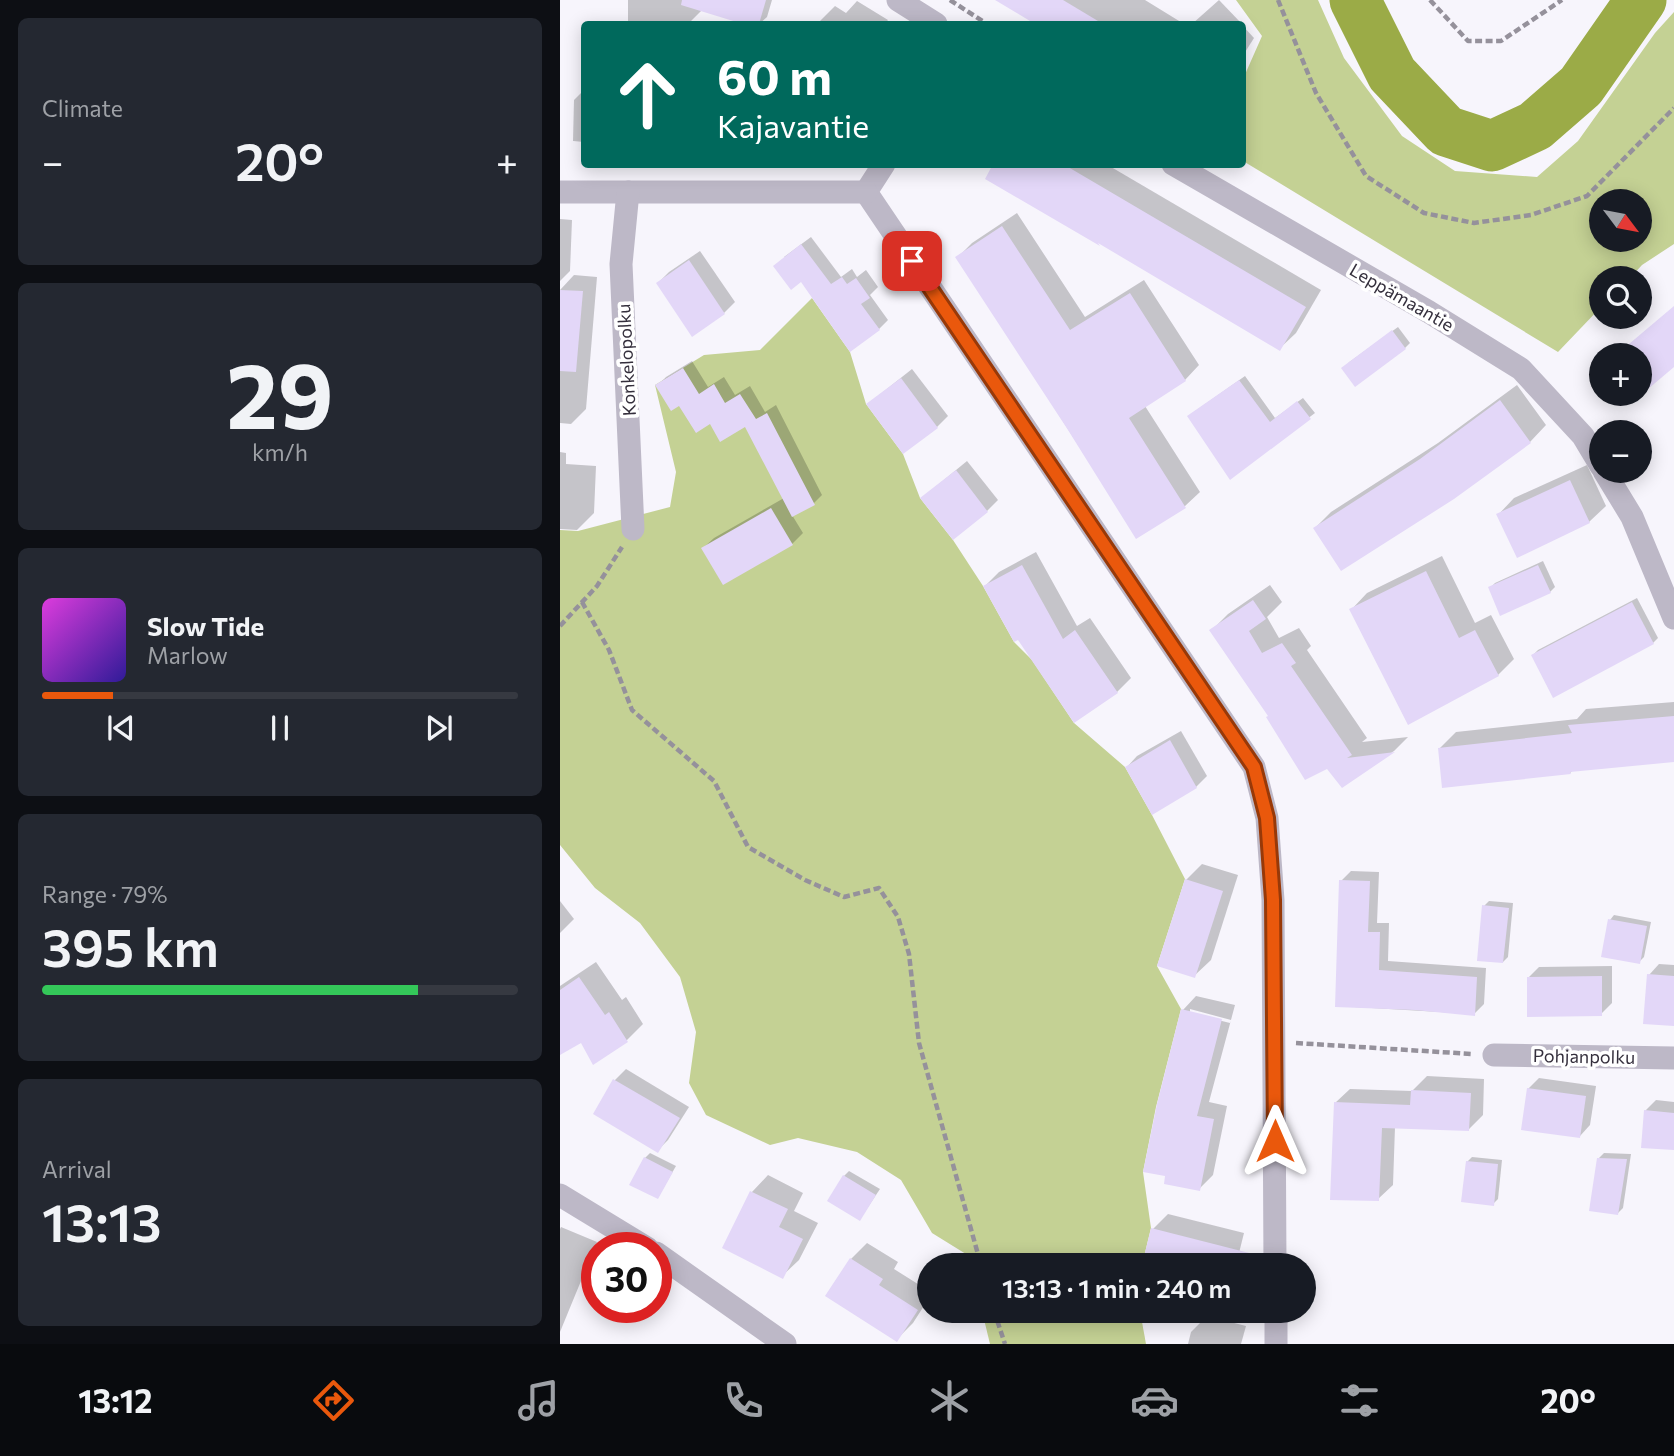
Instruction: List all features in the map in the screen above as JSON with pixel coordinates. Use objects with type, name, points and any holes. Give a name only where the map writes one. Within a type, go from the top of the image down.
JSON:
[{"type":"street","points":[[898,0],[931,21]]},
{"type":"street","points":[[866,192],[881,168]]},
{"type":"street","name":"Leppämaantie","points":[[1180,168],[1429,312],[1521,369],[1583,436],[1589,446]]},
{"type":"street","points":[[560,192],[866,192]]},
{"type":"street","name":"Konkelopolku","points":[[628,192],[621,264],[633,529]]},
{"type":"street","points":[[866,192],[1254,767],[1267,818],[1273,900],[1275,1253]]},
{"type":"street","points":[[1611,483],[1632,517],[1674,618]]},
{"type":"street","name":"Pohjanpolku","points":[[1493,1055],[1674,1058]]},
{"type":"street","points":[[560,1195],[621,1232]]},
{"type":"street","points":[[672,1264],[785,1344]]},
{"type":"street","points":[[1276,1323],[1276,1344]]},
{"type":"path","points":[[949,0],[982,21]]},
{"type":"path","points":[[1278,0],[1316,93],[1366,176],[1424,213],[1474,223],[1531,215],[1587,197],[1674,108]]},
{"type":"path","points":[[1430,0],[1468,41],[1501,41],[1562,0]]},
{"type":"path","points":[[560,626],[597,586],[633,529]]},
{"type":"path","points":[[582,602],[608,650],[632,710],[714,781],[748,847],[805,880],[844,897],[879,888],[898,917],[909,954],[919,1043],[978,1253]]},
{"type":"path","points":[[1274,1041],[1493,1055]]},
{"type":"path","points":[[998,1323],[1005,1344]]},
{"type":"green space","points":[[1236,0],[1318,0],[1344,58],[1402,136],[1455,171],[1537,177],[1578,141],[1655,33],[1674,12],[1674,244],[1641,266],[1589,266],[1589,320],[1558,352],[1246,163],[1246,72],[1262,36]]},
{"type":"green space","points":[[812,298],[850,352],[866,404],[903,454],[920,498],[953,540],[983,586],[1014,642],[1032,660],[1074,723],[1125,767],[1185,879],[1157,966],[1181,1009],[1143,1172],[1151,1228],[1145,1253],[964,1253],[932,1233],[901,1180],[857,1152],[798,1138],[770,1145],[706,1115],[689,1083],[696,1032],[680,977],[640,923],[595,888],[560,845],[560,530],[578,531],[670,507],[676,472],[655,385],[704,355],[760,350]]},
{"type":"green space","points":[[985,1323],[1142,1323],[1146,1344],[990,1344]]},
{"type":"building","points":[[682,0],[766,0],[760,21],[733,21],[681,5]]},
{"type":"building","points":[[995,0],[1063,0],[1098,21],[1030,21]]},
{"type":"building","points":[[991,168],[1070,168],[1306,307],[1280,351],[985,179]]},
{"type":"building","points":[[1002,226],[1070,330],[1130,293],[1186,381],[1129,418],[1186,508],[1136,539],[955,257]]},
{"type":"building","points":[[801,244],[831,284],[842,277],[847,284],[856,278],[870,298],[861,304],[880,330],[850,352],[801,282],[791,290],[773,266]]},
{"type":"building","points":[[689,260],[725,314],[692,337],[656,283]]},
{"type":"building","points":[[560,290],[583,291],[576,372],[560,371]]},
{"type":"building","points":[[1674,306],[1674,367],[1652,386],[1652,343],[1630,343],[1647,329],[1652,329],[1652,325]]},
{"type":"building","points":[[1392,330],[1406,349],[1355,387],[1341,368]]},
{"type":"building","points":[[683,368],[699,394],[714,384],[725,403],[740,394],[756,419],[767,413],[815,505],[792,517],[745,427],[720,442],[710,424],[696,433],[679,406],[671,411],[655,385]]},
{"type":"building","points":[[901,378],[938,428],[903,454],[866,404]]},
{"type":"building","points":[[1239,380],[1270,422],[1297,401],[1311,419],[1230,480],[1187,416]]},
{"type":"building","points":[[1500,400],[1531,443],[1454,499],[1341,571],[1313,528],[1420,459]]},
{"type":"building","points":[[956,470],[988,512],[953,540],[920,498]]},
{"type":"building","points":[[1570,480],[1590,523],[1517,558],[1496,514]]},
{"type":"building","points":[[771,508],[793,545],[723,585],[701,548]]},
{"type":"building","points":[[1022,565],[1063,639],[1075,630],[1118,693],[1074,723],[1018,640],[1014,642],[983,586]]},
{"type":"building","points":[[1538,565],[1551,593],[1500,616],[1488,587]]},
{"type":"building","points":[[1426,571],[1459,638],[1475,630],[1499,676],[1408,725],[1349,609]]},
{"type":"building","points":[[1253,600],[1266,619],[1249,631],[1262,653],[1282,643],[1296,663],[1291,666],[1352,755],[1347,758],[1395,752],[1342,788],[1327,769],[1305,780],[1266,717],[1268,716],[1209,630]]},
{"type":"building","points":[[1632,602],[1654,644],[1553,698],[1531,655]]},
{"type":"building","points":[[1674,716],[1674,762],[1442,788],[1438,748],[1572,733],[1568,725]]},
{"type":"building","points":[[1170,740],[1197,788],[1152,815],[1125,767]]},
{"type":"building","points":[[1185,879],[1223,891],[1195,978],[1157,966]]},
{"type":"building","points":[[1339,880],[1370,881],[1368,932],[1380,932],[1379,970],[1477,977],[1475,1016],[1415,1010],[1335,1007]]},
{"type":"building","points":[[1482,905],[1509,908],[1503,963],[1477,961]]},
{"type":"building","points":[[1608,919],[1647,926],[1640,964],[1601,957]]},
{"type":"building","points":[[1647,974],[1674,976],[1674,1026],[1643,1024]]},
{"type":"building","points":[[1602,976],[1602,1016],[1527,1017],[1527,977]]},
{"type":"building","points":[[579,977],[605,1015],[609,1012],[628,1042],[593,1065],[581,1043],[560,1055],[560,990]]},
{"type":"building","points":[[1181,1009],[1222,1019],[1197,1116],[1214,1119],[1200,1191],[1164,1184],[1165,1176],[1143,1172]]},
{"type":"building","points":[[613,1079],[680,1118],[658,1153],[593,1114]]},
{"type":"building","points":[[1527,1088],[1586,1096],[1580,1138],[1521,1130]]},
{"type":"building","points":[[1411,1090],[1471,1093],[1469,1131],[1382,1128],[1379,1201],[1330,1200],[1334,1102],[1410,1105]]},
{"type":"building","points":[[1644,1110],[1674,1113],[1674,1150],[1641,1148]]},
{"type":"building","points":[[644,1157],[673,1172],[658,1199],[629,1185]]},
{"type":"building","points":[[1597,1158],[1627,1159],[1618,1215],[1589,1211]]},
{"type":"building","points":[[1466,1161],[1498,1164],[1494,1206],[1461,1202]]},
{"type":"building","points":[[843,1175],[876,1195],[860,1221],[827,1201]]},
{"type":"building","points":[[750,1191],[788,1209],[779,1227],[803,1239],[783,1279],[722,1248]]},
{"type":"building","points":[[1151,1228],[1249,1253],[1145,1253]]},
{"type":"building","points":[[850,1258],[883,1279],[879,1285],[917,1312],[897,1342],[825,1296]]},
{"type":"waterway","points":[[1355,0],[1392,74],[1446,131],[1492,146],[1535,126],[1581,86],[1641,0]]},
{"type":"route","points":[[912,261],[1254,767],[1267,818],[1273,900],[1275,1141]]}]
